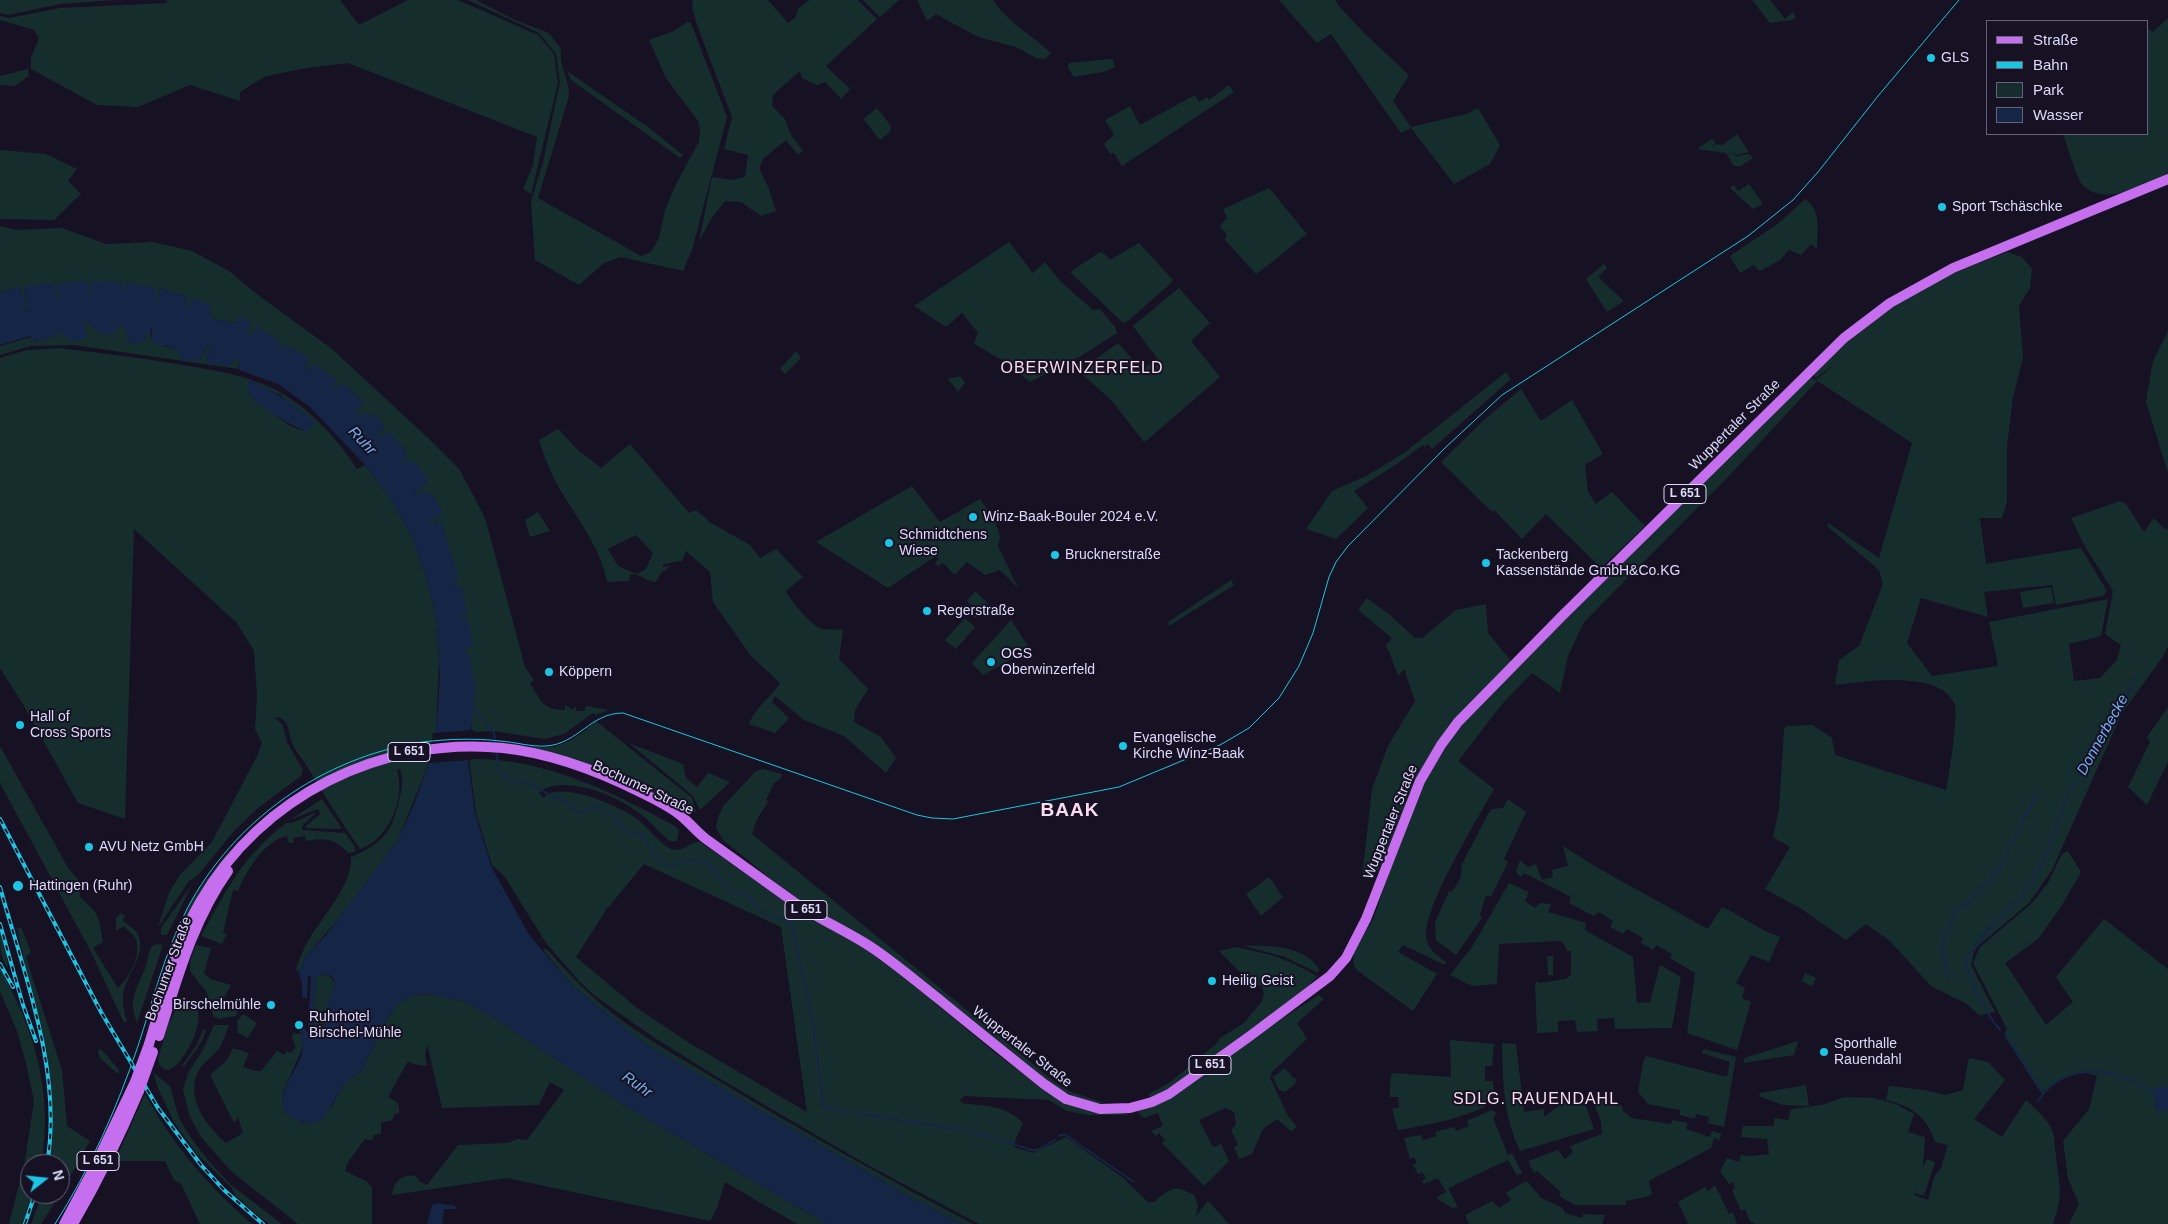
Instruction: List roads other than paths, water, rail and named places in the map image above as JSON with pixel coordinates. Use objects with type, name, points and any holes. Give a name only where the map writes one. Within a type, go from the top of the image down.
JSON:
[{"type":"main road","name":"Wuppertaler Straße","points":[[693,828],[789,898],[870,946],[1055,1092],[1078,1103],[1100,1109],[1130,1108],[1152,1102],[1169,1094],[1330,976],[1346,958],[1366,920],[1420,781],[1441,745],[1458,722],[1597,581],[1844,338],[1890,303],[1953,268],[2168,179]]},
{"type":"main road","name":"Bochumer Straße","points":[[134,1091],[151,1048],[190,930],[234,863],[275,822],[311,794],[363,772],[408,759],[463,753],[516,754],[594,779],[639,799],[693,828]]},
{"type":"main road","name":"L 651","points":[[64,1224],[134,1091]]},
{"type":"main road","name":"L 651","points":[[73,1224],[93,1190],[134,1091]]},
{"type":"water","name":"Ruhr","points":[[88,281],[90,298],[92,281],[121,282],[123,291],[125,291],[125,282],[155,288],[156,303],[158,302],[159,288],[187,297],[187,309],[189,309],[192,298],[209,304],[212,319],[237,323],[240,316],[251,323],[247,335],[251,336],[257,327],[280,341],[276,353],[278,353],[280,347],[286,345],[307,357],[309,361],[304,371],[311,368],[314,364],[337,380],[330,392],[342,383],[363,401],[355,414],[374,414],[385,426],[377,438],[379,439],[387,432],[390,433],[408,454],[397,467],[408,459],[415,463],[429,480],[415,493],[419,495],[424,490],[435,498],[443,512],[428,523],[431,525],[440,519],[459,579],[453,585],[462,587],[467,613],[461,617],[468,619],[473,646],[464,649],[469,654],[475,687],[468,761],[475,813],[491,866],[528,933],[573,986],[644,1043],[908,1196],[962,1224],[827,1224],[624,1105],[499,1021],[463,1001],[429,994],[412,996],[399,1003],[382,1027],[363,1069],[344,1085],[321,1121],[314,1123],[305,1122],[295,1119],[286,1112],[282,1104],[283,1095],[301,1056],[303,1047],[301,1035],[306,1034],[308,1030],[311,976],[308,976],[307,998],[302,998],[302,983],[298,971],[301,970],[305,957],[327,934],[398,840],[415,802],[429,763],[436,731],[440,677],[437,624],[426,576],[412,537],[391,499],[365,465],[310,407],[278,384],[239,370],[238,357],[235,358],[229,367],[206,362],[206,357],[211,348],[209,343],[200,360],[183,360],[178,354],[177,346],[174,350],[165,345],[161,347],[151,340],[152,327],[143,343],[133,344],[124,342],[129,337],[122,324],[112,334],[99,333],[87,321],[83,321],[87,333],[84,340],[70,339],[57,330],[57,337],[34,341],[30,336],[0,345],[0,292],[20,287],[26,308],[24,310],[29,312],[24,290],[26,286],[54,283],[58,303],[60,300],[57,287],[60,283]],"holes":[[[322,974],[332,976],[335,984],[327,1006],[323,1030],[320,1033],[315,1033],[313,1030],[316,977]]]},
{"type":"water","points":[[249,380],[275,393],[298,408],[313,420],[312,427],[307,431],[268,411],[250,396]]},
{"type":"water","points":[[2168,1087],[2168,1110],[2156,1111],[2154,1088]]},
{"type":"water","points":[[437,1203],[455,1206],[457,1209],[444,1209],[442,1224],[427,1224],[432,1205]]},
{"type":"waterway","name":"Donnerbecke","points":[[2069,792],[2087,768],[2107,724],[2129,692],[2136,677]]},
{"type":"waterway","points":[[472,706],[494,733],[495,743]]},
{"type":"waterway","points":[[496,750],[499,771],[503,776],[534,785],[549,795],[572,804],[577,812],[581,813],[595,806],[606,810],[614,816],[627,832],[642,834],[656,857],[664,864],[672,865],[691,860],[704,861],[713,868],[730,892],[748,896],[754,900],[762,913],[770,917],[781,918],[788,923],[793,929],[813,1024],[823,1105],[834,1110],[851,1112]]},
{"type":"waterway","points":[[1948,977],[1942,945],[1956,911],[1981,890],[1999,870],[2036,794]]},
{"type":"waterway","name":"Donnerbecke","points":[[2000,1030],[1978,997],[1965,959],[1986,932],[2022,896],[2043,863],[2067,796]]},
{"type":"waterway","points":[[303,1031],[307,1041]]},
{"type":"waterway","name":"Donnerbecke","points":[[2005,1034],[2043,1093]]},
{"type":"waterway","points":[[2038,1101],[2049,1088],[2063,1078],[2078,1073],[2094,1072],[2126,1078],[2141,1085],[2155,1095]]},
{"type":"waterway","points":[[855,1113],[976,1132],[1031,1150],[1037,1150],[1055,1140]]},
{"type":"waterway","points":[[1059,1136],[1064,1134],[1134,1182]]},
{"type":"tram line","points":[[55,1224],[80,1182],[112,1115],[138,1046],[166,959],[187,909],[207,877],[230,847],[256,821],[285,798],[317,778],[351,762],[386,750],[423,742],[461,739],[546,746],[567,740],[602,718],[612,714],[623,713],[917,815],[932,818],[953,819],[1119,787],[1220,745],[1249,728],[1279,698],[1299,666],[1313,633],[1329,577],[1336,562],[1348,546],[1446,447],[1502,395],[1748,236],[1793,200],[1959,0]]},
{"type":"railway","points":[[0,819],[101,1012],[158,1108],[201,1165],[224,1190],[263,1224]]},
{"type":"railway","points":[[0,887],[30,989],[45,1059],[50,1095],[51,1130],[48,1154]]},
{"type":"railway","points":[[0,924],[23,1005],[36,1041]]},
{"type":"railway","points":[[0,964],[13,987]]},
{"type":"railway","points":[[25,1224],[32,1204]]},
{"type":"place","name":"GLS","points":[[1931,58]]},
{"type":"place","name":"Sport Tschäschke","points":[[1942,207]]},
{"type":"place","name":"Winz-Baak-Bouler 2024 e.V.","points":[[973,517]]},
{"type":"place","name":"Schmidtchens Wiese","points":[[889,543]]},
{"type":"place","name":"Brucknerstraße","points":[[1055,555]]},
{"type":"place","name":"Tackenberg Kassenstände GmbH&Co.KG","points":[[1486,563]]},
{"type":"place","name":"Regerstraße","points":[[927,611]]},
{"type":"place","name":"OGS Oberwinzerfeld","points":[[991,662]]},
{"type":"place","name":"Köppern","points":[[549,672]]},
{"type":"place","name":"Hall of Cross Sports","points":[[20,725]]},
{"type":"place","name":"Evangelische Kirche Winz-Baak","points":[[1123,746]]},
{"type":"place","name":"AVU Netz GmbH","points":[[89,847]]},
{"type":"place","name":"Hattingen (Ruhr)","points":[[18,886]]},
{"type":"place","name":"Heilig Geist","points":[[1212,981]]},
{"type":"place","name":"Birschelmühle","points":[[271,1005]]},
{"type":"place","name":"Ruhrhotel Birschel-Mühle","points":[[299,1025]]},
{"type":"place","name":"Sporthalle Rauendahl","points":[[1824,1052]]},
{"type":"district","name":"OBERWINZERFELD","points":[[1082,369]]},
{"type":"district","name":"BAAK","points":[[1070,811]]},
{"type":"district","name":"SDLG. RAUENDAHL","points":[[1536,1100]]}]
